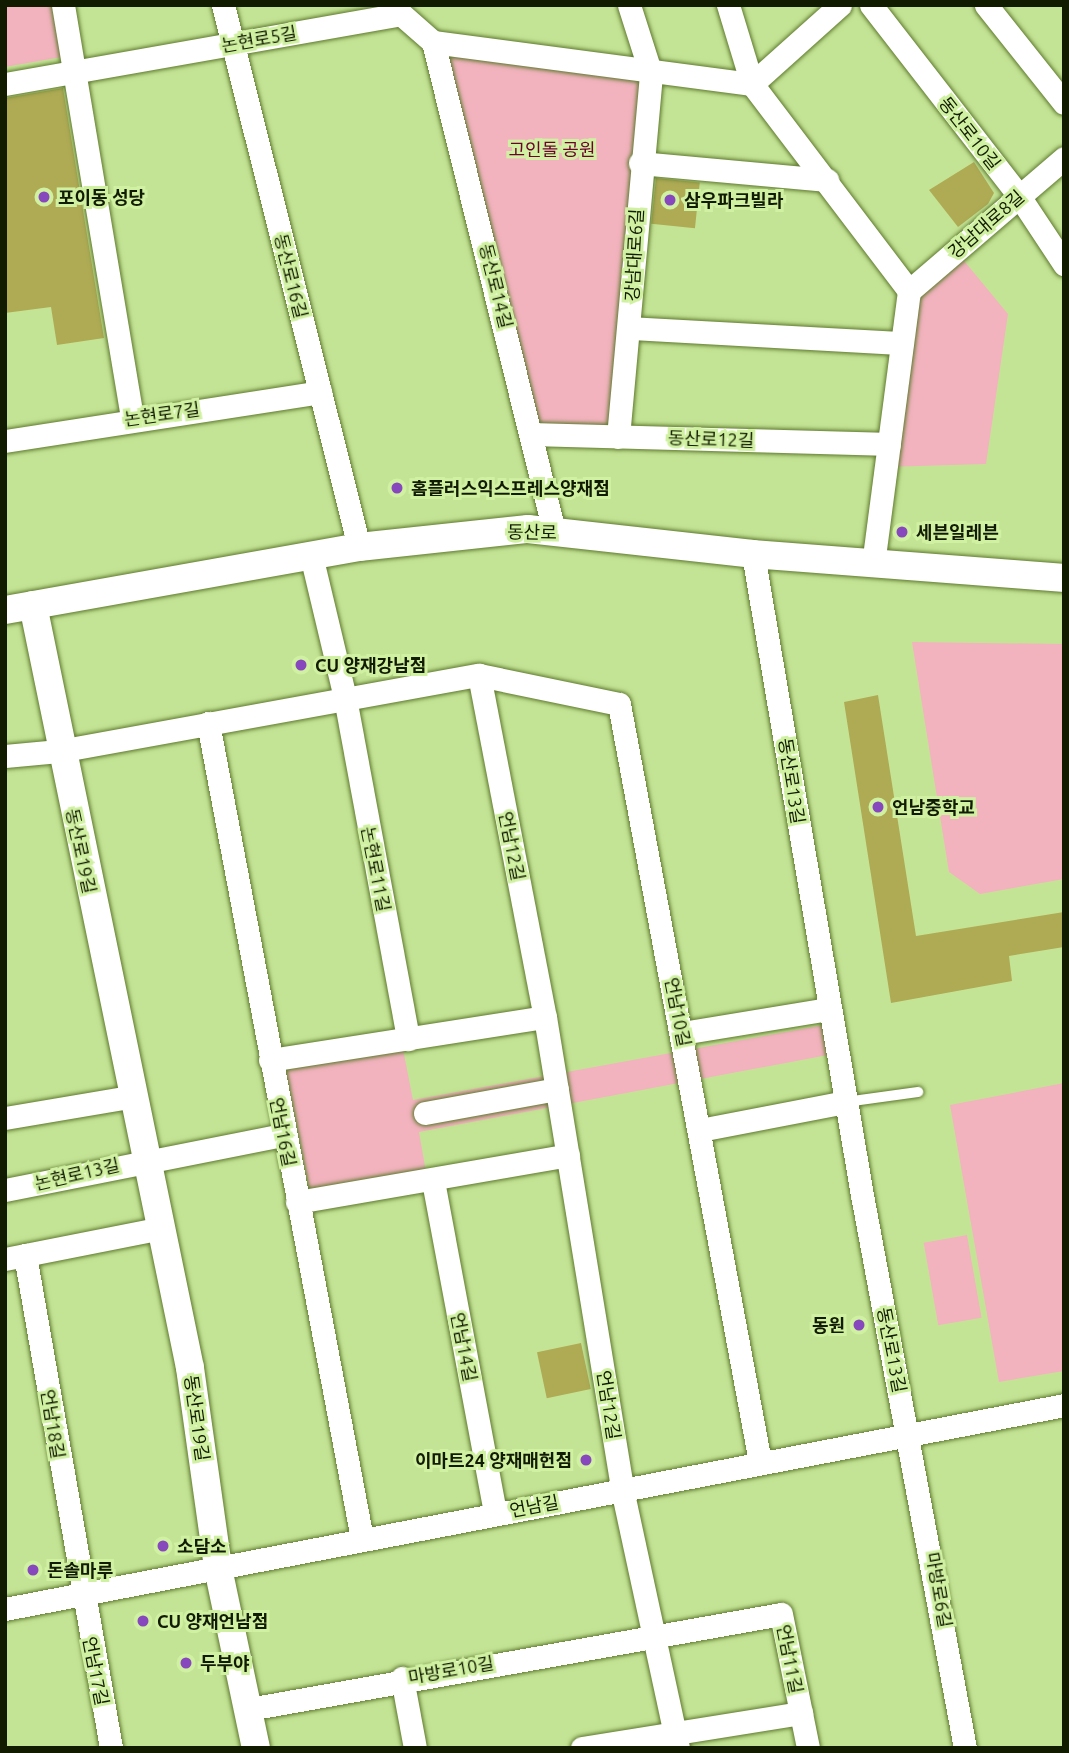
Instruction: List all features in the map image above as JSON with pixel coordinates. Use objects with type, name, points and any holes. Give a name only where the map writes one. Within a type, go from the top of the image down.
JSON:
[{"type":"street","points":[[63,5],[132,418]]},
{"type":"street","name":"동산로16길","points":[[223,5],[359,547]]},
{"type":"street","points":[[629,5],[651,74]]},
{"type":"street","points":[[728,5],[752,84],[909,291],[873,564]]},
{"type":"street","points":[[433,42],[651,74],[752,84],[839,5]]},
{"type":"street","name":"동산로10길","points":[[871,5],[1019,196],[1064,264]]},
{"type":"street","points":[[986,5],[1064,103]]},
{"type":"street","name":"논현로5길","points":[[5,84],[399,10],[433,42]]},
{"type":"street","name":"동산로14길","points":[[433,42],[533,434],[554,531]]},
{"type":"street","name":"강남대로6길","points":[[618,437],[630,328],[640,163],[651,74]]},
{"type":"street","name":"강남대로8길","points":[[909,291],[1064,158]]},
{"type":"street","points":[[640,163],[827,180]]},
{"type":"street","points":[[630,328],[902,343]]},
{"type":"street","name":"논현로7길","points":[[5,441],[132,418],[320,392]]},
{"type":"street","name":"동산로12길","points":[[533,434],[888,444]]},
{"type":"street","name":"동산로","points":[[5,610],[359,547],[528,529],[752,554],[1064,579]]},
{"type":"street","name":"동산로13길","points":[[752,554],[845,1102],[909,1433]]},
{"type":"street","name":"논현로11길","points":[[311,555],[345,698],[408,1039]]},
{"type":"street","name":"동산로19길","points":[[33,605],[59,751],[135,1096],[190,1368],[218,1568]]},
{"type":"street","points":[[5,756],[59,751],[479,675]]},
{"type":"street","name":"언남12길","points":[[479,675],[545,1017],[622,1489]]},
{"type":"street","name":"언남10길","points":[[479,675],[620,704],[760,1462]]},
{"type":"street","name":"언남16길","points":[[208,723],[362,1539]]},
{"type":"street","points":[[682,1033],[830,1009]]},
{"type":"street","points":[[270,1060],[545,1017]]},
{"type":"street","points":[[425,1113],[557,1089]]},
{"type":"street","points":[[5,1118],[135,1096]]},
{"type":"street","points":[[700,1130],[845,1102]]},
{"type":"street","points":[[148,1158],[284,1135]]},
{"type":"street","points":[[297,1202],[433,1181],[568,1155]]},
{"type":"street","name":"논현로13길","points":[[5,1190],[148,1158]]},
{"type":"street","name":"언남14길","points":[[433,1181],[495,1513]]},
{"type":"street","points":[[15,1256],[162,1227]]},
{"type":"street","name":"언남18길","points":[[15,1256],[81,1594]]},
{"type":"street","name":"언남길","points":[[5,1609],[1064,1405]]},
{"type":"street","name":"마방로6길","points":[[909,1433],[965,1748]]},
{"type":"street","points":[[622,1489],[677,1740]]},
{"type":"street","points":[[218,1568],[256,1748]]},
{"type":"street","name":"언남17길","points":[[81,1594],[111,1748]]},
{"type":"street","name":"언남11길","points":[[654,1636],[781,1614],[808,1748]]},
{"type":"street","name":"마방로10길","points":[[249,1709],[402,1678],[654,1636]]},
{"type":"street","points":[[402,1678],[415,1748]]},
{"type":"street","points":[[582,1748],[677,1740],[801,1713]]},
{"type":"lane","points":[[845,1102],[918,1092]]},
{"type":"green space","points":[[5,5],[52,5],[62,57],[5,67]]},
{"type":"green space","name":"고인돌 공원","points":[[433,42],[651,74],[618,437],[533,434]]},
{"type":"green space","points":[[956,251],[1008,314],[986,464],[885,467],[909,291]]},
{"type":"green space","points":[[912,642],[1064,644],[1064,879],[980,894],[949,872]]},
{"type":"green space","points":[[824,1025],[828,1055],[419,1132],[426,1172],[310,1192],[286,1070],[403,1049],[413,1100]]},
{"type":"green space","points":[[1064,1083],[1064,1371],[999,1382],[950,1105]]},
{"type":"green space","points":[[967,1235],[982,1318],[938,1325],[924,1243]]},
{"type":"building","name":"포이동 성당","points":[[63,88],[104,338],[57,345],[51,307],[5,313],[5,98]]},
{"type":"building","points":[[974,162],[994,193],[988,204],[958,227],[929,190]]},
{"type":"building","name":"삼우파크빌라","points":[[656,178],[700,183],[695,228],[651,224]]},
{"type":"building","name":"언남중학교","points":[[878,695],[916,936],[1064,912],[1064,947],[1009,956],[1012,981],[891,1003],[844,702]]},
{"type":"building","points":[[581,1343],[591,1389],[547,1398],[537,1352]]},
{"type":"place","name":"포이동 성당","points":[[44,197]]},
{"type":"place","name":"삼우파크빌라","points":[[670,200]]},
{"type":"place","name":"홈플러스익스프레스양재점","points":[[397,488]]},
{"type":"place","name":"세븐일레븐","points":[[902,532]]},
{"type":"place","name":"CU 양재강남점","points":[[301,665]]},
{"type":"place","name":"언남중학교","points":[[878,807]]},
{"type":"place","name":"동원","points":[[859,1325]]},
{"type":"place","name":"이마트24 양재매헌점","points":[[586,1460]]},
{"type":"place","name":"소담소","points":[[163,1546]]},
{"type":"place","name":"돈솔마루","points":[[33,1570]]},
{"type":"place","name":"CU 양재언남점","points":[[143,1621]]},
{"type":"place","name":"두부야","points":[[186,1663]]}]
